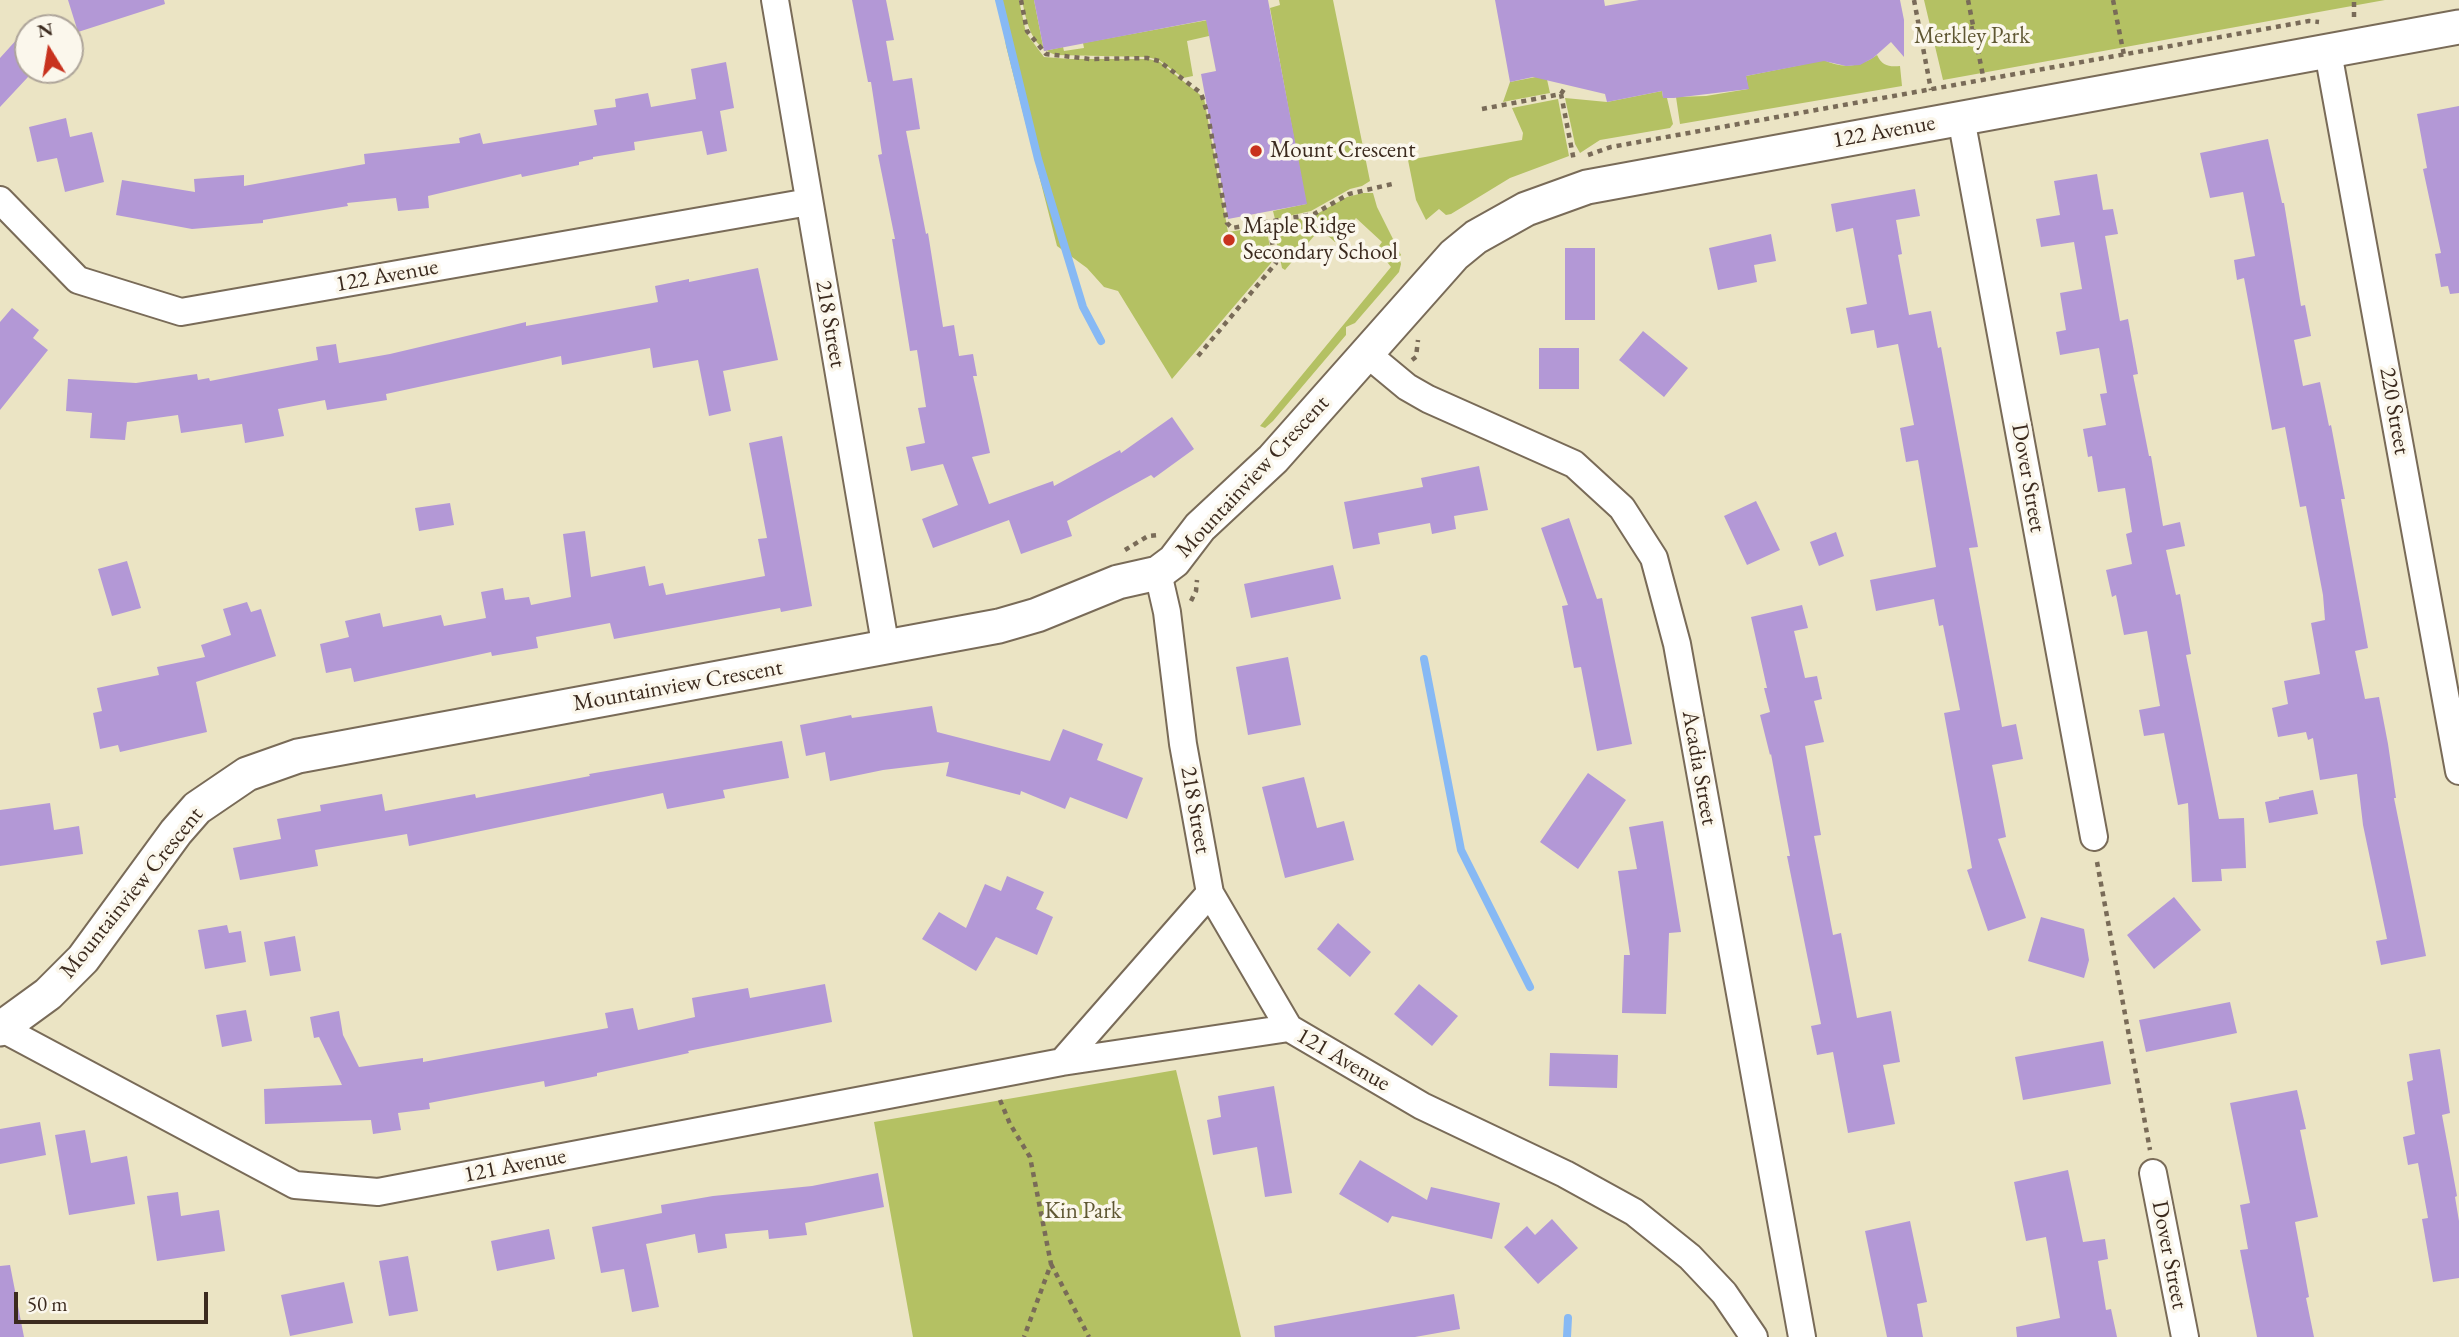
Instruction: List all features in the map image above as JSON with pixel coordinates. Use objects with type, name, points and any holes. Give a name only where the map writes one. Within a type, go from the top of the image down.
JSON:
[{"type":"street","name":"218 Street","points":[[775,0],[886,649]]},
{"type":"street","name":"122 Avenue","points":[[1366,353],[1454,255],[1500,222],[1555,196],[1587,187],[2459,27]]},
{"type":"street","name":"220 Street","points":[[2328,52],[2459,771]]},
{"type":"street","name":"Dover Street","points":[[1961,118],[2094,837]]},
{"type":"street","name":"122 Avenue","points":[[0,200],[78,280],[181,312],[809,202]]},
{"type":"street","name":"Mountainview Crescent","points":[[1,1028],[48,994],[83,959],[176,832],[197,808],[247,774],[298,755],[886,649],[1018,621],[1118,582],[1158,573],[1180,556],[1206,521],[1273,459],[1366,353]]},
{"type":"street","name":"Acadia Street","points":[[1366,353],[1408,387],[1428,399],[1574,464],[1622,508],[1654,558],[1677,644],[1802,1337]]},
{"type":"street","name":"218 Street","points":[[1158,573],[1167,612],[1183,744],[1210,893],[1289,1028]]},
{"type":"street","points":[[1062,1062],[1210,893]]},
{"type":"street","name":"121 Avenue","points":[[1,1028],[295,1185],[378,1192],[1062,1062],[1289,1028],[1422,1106],[1565,1174],[1634,1212],[1690,1257],[1724,1293],[1754,1337]]},
{"type":"street","name":"Dover Street","points":[[2153,1173],[2185,1337]]},
{"type":"path","points":[[1021,0],[1027,31],[1046,54],[1090,59],[1147,58],[1159,61],[1201,93],[1208,115],[1227,223],[1232,228],[1314,214],[1349,194],[1392,184]]},
{"type":"path","points":[[1914,0],[1931,90]]},
{"type":"path","points":[[1968,0],[1984,81]]},
{"type":"path","points":[[2113,0],[2124,55]]},
{"type":"path","points":[[2354,0],[2355,21]]},
{"type":"path","points":[[1921,37],[1974,28]]},
{"type":"path","points":[[1566,86],[1561,94],[1574,161]]},
{"type":"path","points":[[1482,108],[1561,94]]},
{"type":"path","points":[[1198,356],[1276,263],[1267,216]]},
{"type":"path","points":[[1416,357],[1418,339],[1423,329]]},
{"type":"path","points":[[1119,555],[1148,536],[1164,534]]},
{"type":"path","points":[[2094,837],[2153,1173]]},
{"type":"path","points":[[990,1076],[1010,1124],[1030,1157],[1051,1264],[1089,1337]]},
{"type":"path","points":[[1024,1337],[1051,1264]]},
{"type":"green space","points":[[999,0],[1019,0],[1026,33],[1044,57],[1149,59],[1160,62],[1204,98],[1228,232],[1266,226],[1271,263],[1172,379],[1118,291],[1104,287],[1087,268],[1057,246],[1006,46]]},
{"type":"green space","points":[[1022,0],[1034,0],[1043,48],[1032,34]]},
{"type":"green space","points":[[1279,0],[1333,0],[1370,181],[1311,211],[1275,219],[1273,211],[1306,204],[1270,8],[1280,5]]},
{"type":"green space","name":"Merkley Park","points":[[1924,0],[2385,0],[1943,80]]},
{"type":"green space","points":[[1208,20],[1209,36],[1187,41],[1193,76],[1183,78],[1159,60],[1147,57],[1056,55],[1046,50],[1063,47],[1064,51],[1084,48],[1083,43]]},
{"type":"green space","points":[[1877,55],[1886,65],[1900,66],[1902,86],[1680,124],[1676,97],[1706,96],[1748,89],[1746,76],[1822,59],[1850,66],[1863,63]]},
{"type":"green space","points":[[1546,75],[1550,93],[1503,102],[1510,82]]},
{"type":"green space","points":[[1662,91],[1663,97],[1667,98],[1673,124],[1670,128],[1600,140],[1580,153],[1575,144],[1565,98],[1607,102]]},
{"type":"green space","points":[[1558,99],[1569,156],[1510,178],[1451,214],[1446,215],[1439,209],[1426,220],[1416,200],[1408,160],[1522,140],[1523,133],[1512,108]]},
{"type":"green space","points":[[1373,193],[1377,207],[1401,255],[1399,272],[1355,323],[1346,327],[1346,335],[1273,421],[1265,428],[1260,426],[1391,267],[1377,249],[1382,242],[1356,218],[1335,242],[1320,229],[1285,270],[1282,268],[1273,225],[1315,215],[1347,197]]},
{"type":"green space","name":"Kin Park","points":[[1176,1070],[1241,1337],[913,1337],[874,1122]]},
{"type":"building","points":[[68,0],[164,0],[165,4],[84,30],[84,14],[72,14]]},
{"type":"building","points":[[852,0],[886,0],[894,40],[886,41],[893,81],[912,78],[920,129],[906,131],[926,234],[928,233],[943,327],[954,325],[959,356],[973,354],[977,376],[973,376],[990,453],[972,457],[989,504],[1053,481],[1054,486],[1120,450],[1121,453],[1172,417],[1194,449],[1154,478],[1151,475],[1067,521],[1072,536],[1021,554],[1009,520],[933,548],[922,519],[958,505],[943,464],[911,471],[906,447],[925,443],[918,408],[926,407],[917,350],[910,351],[892,239],[895,239],[878,155],[882,154],[871,82],[868,82]]},
{"type":"building","name":"Mount Crescent","points":[[1034,0],[1268,0],[1307,204],[1228,219],[1201,74],[1216,71],[1206,20],[1044,51]]},
{"type":"building","points":[[1495,0],[1604,0],[1605,6],[1639,0],[1900,0],[1904,20],[1904,57],[1891,42],[1873,58],[1860,65],[1846,66],[1824,61],[1746,76],[1749,89],[1674,98],[1663,98],[1662,91],[1607,102],[1605,94],[1533,77],[1510,82]]},
{"type":"building","points":[[14,42],[14,84],[21,84],[0,107],[0,58]]},
{"type":"building","points":[[726,62],[734,108],[720,111],[727,151],[707,155],[702,131],[634,142],[635,150],[593,157],[579,162],[579,165],[522,177],[521,174],[428,196],[429,208],[398,211],[396,198],[347,203],[348,206],[263,220],[263,223],[192,229],[116,215],[122,180],[195,192],[194,179],[244,175],[244,186],[365,164],[364,154],[460,143],[459,138],[480,133],[483,144],[597,125],[594,110],[616,107],[615,99],[648,93],[651,107],[696,99],[691,69]]},
{"type":"building","points":[[2459,106],[2459,293],[2450,294],[2448,286],[2441,287],[2435,254],[2441,253],[2423,169],[2427,168],[2417,114]]},
{"type":"building","points":[[66,118],[70,137],[92,132],[104,182],[65,192],[57,158],[37,162],[29,127]]},
{"type":"building","points":[[2268,139],[2284,203],[2301,306],[2305,305],[2311,336],[2294,340],[2303,386],[2320,382],[2329,426],[2331,425],[2345,499],[2341,499],[2368,648],[2355,651],[2365,699],[2379,697],[2394,798],[2426,956],[2381,965],[2376,941],[2387,939],[2363,825],[2357,774],[2320,780],[2313,738],[2308,740],[2306,732],[2278,737],[2272,708],[2288,704],[2284,681],[2320,674],[2311,623],[2325,620],[2323,595],[2306,506],[2300,507],[2285,427],[2272,430],[2244,278],[2237,280],[2234,260],[2255,256],[2243,192],[2210,198],[2200,153]]},
{"type":"building","points":[[2097,174],[2103,210],[2113,209],[2118,234],[2105,236],[2120,321],[2128,319],[2138,374],[2133,375],[2163,526],[2180,522],[2185,546],[2166,550],[2176,595],[2180,594],[2191,654],[2186,655],[2219,819],[2244,818],[2246,868],[2221,869],[2222,881],[2192,882],[2188,803],[2178,805],[2164,733],[2144,736],[2139,710],[2160,706],[2147,631],[2124,635],[2116,595],[2112,597],[2106,570],[2132,564],[2126,534],[2132,532],[2125,488],[2098,492],[2092,456],[2088,457],[2083,429],[2106,425],[2100,394],[2107,393],[2099,348],[2060,355],[2056,332],[2066,330],[2060,293],[2082,289],[2074,242],[2041,247],[2036,219],[2060,215],[2054,181]]},
{"type":"building","points":[[1915,189],[1920,216],[1896,220],[1902,254],[1898,255],[1909,315],[1931,311],[1938,348],[1941,347],[1978,547],[1969,548],[2002,727],[2016,724],[2023,759],[1992,765],[2006,837],[1998,839],[2026,918],[1988,931],[1967,870],[1972,868],[1944,713],[1960,710],[1943,625],[1939,626],[1934,599],[1876,611],[1870,580],[1936,567],[1918,460],[1906,462],[1900,428],[1914,425],[1898,344],[1877,348],[1874,330],[1851,334],[1846,308],[1867,304],[1853,228],[1836,232],[1831,204]]},
{"type":"building","points":[[1771,234],[1776,261],[1754,265],[1757,282],[1718,290],[1709,248]]},
{"type":"building","points":[[1565,248],[1595,248],[1595,320],[1565,320]]},
{"type":"building","points":[[758,268],[778,360],[723,371],[731,411],[709,416],[698,360],[653,368],[650,348],[562,365],[561,356],[386,394],[387,400],[327,410],[325,400],[278,409],[284,436],[245,443],[242,424],[181,433],[178,415],[127,422],[125,440],[90,438],[92,413],[66,411],[68,379],[136,383],[197,374],[198,380],[209,378],[210,381],[318,360],[316,347],[336,344],[339,363],[390,354],[526,322],[526,326],[658,302],[655,286]]},
{"type":"building","points":[[12,308],[39,330],[33,338],[48,350],[0,410],[0,322]]},
{"type":"building","points":[[1643,331],[1688,368],[1664,397],[1619,360]]},
{"type":"building","points":[[1539,348],[1579,348],[1579,389],[1539,389]]},
{"type":"building","points":[[782,436],[812,606],[781,612],[780,608],[614,639],[610,623],[536,637],[538,648],[492,656],[491,652],[354,682],[351,668],[326,673],[320,644],[349,637],[345,621],[380,613],[383,627],[441,615],[444,626],[486,618],[481,592],[503,588],[505,600],[529,597],[531,605],[571,597],[563,534],[585,531],[591,577],[645,566],[649,586],[663,583],[666,595],[765,576],[758,539],[767,538],[749,443]]},
{"type":"building","points":[[1479,466],[1488,510],[1454,516],[1456,529],[1432,534],[1430,523],[1378,533],[1380,544],[1353,549],[1344,502],[1423,487],[1421,478]]},
{"type":"building","points":[[1756,501],[1780,550],[1747,565],[1724,516]]},
{"type":"building","points":[[450,503],[454,525],[419,531],[415,508]]},
{"type":"building","points":[[1569,518],[1597,599],[1602,598],[1632,744],[1597,751],[1581,667],[1574,668],[1562,606],[1568,605],[1541,528]]},
{"type":"building","points":[[1836,532],[1844,556],[1819,566],[1810,542]]},
{"type":"building","points":[[127,561],[141,608],[112,616],[98,569]]},
{"type":"building","points":[[1333,565],[1341,599],[1251,618],[1244,584]]},
{"type":"building","points":[[247,602],[251,612],[261,609],[276,656],[196,682],[207,732],[120,752],[118,745],[100,749],[93,713],[102,711],[97,688],[159,675],[157,667],[205,657],[201,645],[231,635],[223,609]]},
{"type":"building","points":[[1802,605],[1808,628],[1794,631],[1805,678],[1817,676],[1822,699],[1814,701],[1824,742],[1805,746],[1821,835],[1814,836],[1833,935],[1841,933],[1857,1018],[1891,1011],[1900,1062],[1883,1065],[1895,1124],[1848,1133],[1833,1052],[1817,1055],[1811,1026],[1821,1024],[1787,856],[1790,856],[1771,754],[1760,715],[1770,712],[1751,617]]},
{"type":"building","points":[[1288,657],[1301,725],[1248,735],[1236,667]]},
{"type":"building","points":[[932,706],[937,732],[1050,761],[1063,729],[1103,744],[1097,760],[1143,778],[1127,819],[1070,797],[1065,809],[1021,791],[1020,795],[946,776],[949,762],[883,770],[830,781],[825,752],[806,756],[800,725],[851,715],[852,718]]},
{"type":"building","points":[[782,741],[789,778],[723,790],[725,798],[667,809],[663,793],[409,846],[407,834],[315,850],[318,866],[240,880],[233,848],[281,839],[277,819],[321,811],[320,805],[382,794],[385,811],[475,794],[476,798],[590,776],[589,774]]},
{"type":"building","points":[[1588,773],[1626,800],[1578,869],[1540,842]]},
{"type":"building","points":[[1304,777],[1317,828],[1344,821],[1354,860],[1285,878],[1262,787]]},
{"type":"building","points":[[2313,790],[2318,814],[2269,823],[2265,802]]},
{"type":"building","points":[[50,803],[54,830],[79,826],[83,854],[0,866],[0,810]]},
{"type":"building","points":[[1663,821],[1681,932],[1669,933],[1666,1014],[1622,1013],[1624,955],[1630,955],[1618,871],[1637,869],[1629,827]]},
{"type":"building","points":[[1007,876],[1044,892],[1036,909],[1053,917],[1037,955],[996,937],[976,971],[922,939],[939,912],[966,928],[985,884],[1001,891]]},
{"type":"building","points":[[2174,897],[2201,930],[2154,969],[2127,935]]},
{"type":"building","points":[[2041,917],[2084,929],[2089,960],[2084,978],[2028,961]]},
{"type":"building","points":[[1338,923],[1371,952],[1350,977],[1317,949]]},
{"type":"building","points":[[227,925],[229,933],[241,931],[246,962],[205,969],[198,930]]},
{"type":"building","points":[[295,936],[301,971],[270,976],[264,942]]},
{"type":"building","points":[[825,984],[832,1022],[688,1051],[689,1053],[545,1087],[544,1081],[429,1103],[430,1109],[398,1113],[401,1130],[373,1134],[371,1120],[265,1124],[264,1089],[342,1085],[319,1037],[314,1038],[310,1017],[339,1011],[343,1035],[359,1067],[423,1058],[423,1062],[608,1028],[605,1013],[633,1008],[638,1030],[695,1017],[692,998],[748,988],[750,998]]},
{"type":"building","points":[[1419,984],[1458,1016],[1432,1046],[1394,1014]]},
{"type":"building","points":[[2230,1002],[2237,1033],[2146,1052],[2139,1020]]},
{"type":"building","points":[[246,1010],[252,1041],[222,1047],[216,1015]]},
{"type":"building","points":[[2103,1041],[2111,1084],[2023,1100],[2015,1057]]},
{"type":"building","points":[[2440,1049],[2450,1113],[2442,1115],[2457,1196],[2459,1278],[2433,1282],[2422,1219],[2428,1218],[2418,1163],[2408,1165],[2403,1137],[2415,1134],[2407,1082],[2413,1080],[2409,1054]]},
{"type":"building","points":[[1550,1053],[1618,1055],[1617,1088],[1549,1086]]},
{"type":"building","points":[[1274,1086],[1292,1193],[1265,1197],[1257,1147],[1213,1155],[1207,1120],[1221,1117],[1218,1096]]},
{"type":"building","points":[[2297,1090],[2306,1129],[2300,1130],[2318,1217],[2295,1222],[2314,1337],[2257,1337],[2240,1250],[2248,1249],[2240,1205],[2250,1203],[2230,1103]]},
{"type":"building","points":[[40,1122],[46,1155],[0,1164],[0,1129]]},
{"type":"building","points":[[85,1130],[91,1163],[127,1156],[135,1204],[69,1215],[55,1135]]},
{"type":"building","points":[[1360,1160],[1427,1200],[1431,1187],[1500,1203],[1492,1239],[1392,1216],[1388,1223],[1339,1194]]},
{"type":"building","points":[[2068,1170],[2083,1242],[2105,1239],[2108,1259],[2098,1261],[2106,1310],[2111,1309],[2117,1337],[2017,1337],[2016,1327],[2060,1318],[2046,1237],[2026,1241],[2014,1182]]},
{"type":"building","points":[[878,1173],[884,1207],[805,1223],[807,1235],[769,1239],[768,1230],[725,1234],[727,1248],[698,1253],[695,1234],[646,1244],[659,1307],[632,1312],[624,1269],[601,1273],[592,1227],[662,1213],[661,1205],[713,1196],[812,1186]]},
{"type":"building","points":[[178,1192],[181,1216],[219,1210],[225,1251],[157,1261],[147,1196]]},
{"type":"building","points":[[1552,1219],[1578,1248],[1538,1284],[1504,1247],[1527,1226],[1535,1235]]},
{"type":"building","points":[[1910,1221],[1927,1302],[1917,1304],[1923,1337],[1887,1337],[1865,1231]]},
{"type":"building","points":[[549,1229],[555,1259],[497,1271],[491,1241]]},
{"type":"building","points":[[408,1256],[418,1311],[389,1316],[379,1261]]},
{"type":"building","points":[[10,1265],[24,1337],[0,1337],[0,1266]]},
{"type":"building","points":[[344,1282],[353,1323],[290,1336],[281,1295]]},
{"type":"building","points":[[1454,1294],[1460,1329],[1415,1337],[1275,1337],[1274,1326]]},
{"type":"waterway","points":[[999,0],[1038,159],[1083,307],[1101,341]]},
{"type":"waterway","points":[[1424,659],[1461,850],[1530,987]]},
{"type":"waterway","points":[[1567,1337],[1568,1318]]},
{"type":"place","name":"Mount Crescent","points":[[1256,151]]},
{"type":"place","name":"Maple Ridge Secondary School","points":[[1229,240]]}]
